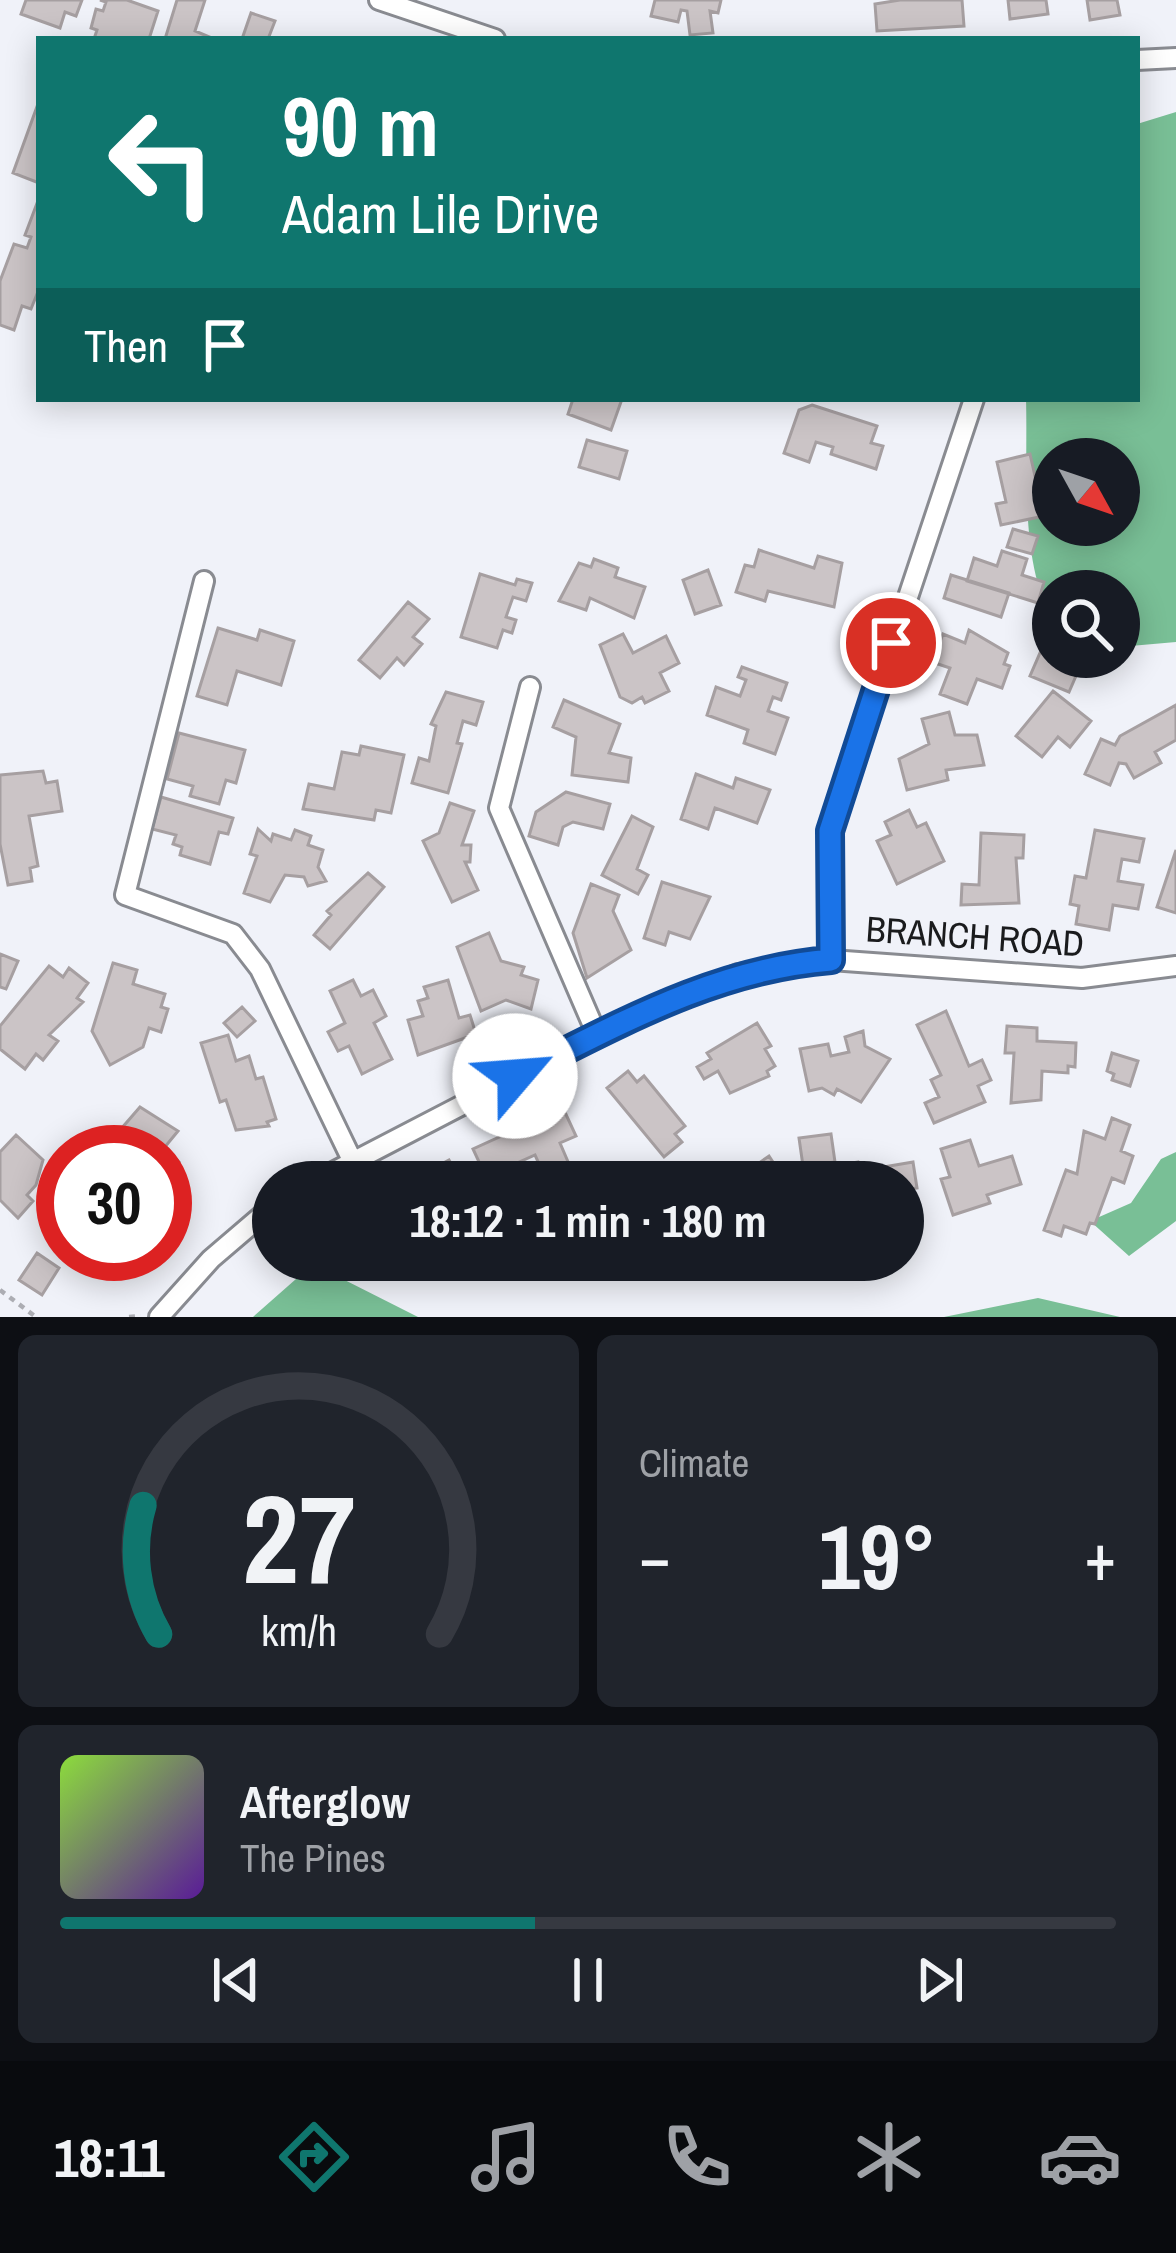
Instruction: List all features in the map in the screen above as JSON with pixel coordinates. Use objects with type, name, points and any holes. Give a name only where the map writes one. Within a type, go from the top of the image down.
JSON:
[{"type":"street","points":[[380,0],[486,36]]},
{"type":"street","points":[[1140,60],[1176,58]]},
{"type":"street","points":[[831,960],[830,831],[973,402]]},
{"type":"street","points":[[204,581],[124,895],[233,934],[260,969],[352,1160]]},
{"type":"street","points":[[530,687],[499,808],[597,1035]]},
{"type":"street","name":"BRANCH ROAD","points":[[352,1160],[597,1035],[738,974],[831,960],[1082,977],[1176,966]]},
{"type":"street","points":[[159,1317],[211,1258],[252,1224]]},
{"type":"path","points":[[0,1290],[36,1317]]},
{"type":"green space","points":[[1176,112],[1176,642],[1140,645],[1140,570],[1035,570],[1030,542],[1026,402],[1140,402],[1140,123]]},
{"type":"green space","points":[[1176,1152],[1176,1221],[1129,1256],[1090,1221],[1131,1203],[1161,1159]]},
{"type":"green space","points":[[294,1281],[347,1281],[418,1317],[253,1317]]},
{"type":"green space","points":[[1038,1298],[1120,1317],[944,1317]]},
{"type":"building","points":[[26,0],[82,0],[76,16],[65,12],[60,28],[21,14]]},
{"type":"building","points":[[100,0],[127,0],[158,11],[150,36],[95,36],[97,30],[91,28],[96,9],[103,11],[106,2]]},
{"type":"building","points":[[177,0],[205,0],[195,31],[207,36],[166,36]]},
{"type":"building","points":[[655,0],[721,0],[718,13],[710,11],[713,33],[690,35],[687,11],[681,10],[678,22],[651,16]]},
{"type":"building","points":[[962,0],[964,26],[877,31],[875,4]]},
{"type":"building","points":[[1008,0],[1046,0],[1048,14],[1010,19]]},
{"type":"building","points":[[1087,0],[1117,0],[1120,15],[1090,20]]},
{"type":"building","points":[[251,13],[275,21],[269,36],[243,36]]},
{"type":"building","points":[[36,109],[36,182],[13,173]]},
{"type":"building","points":[[36,206],[36,296],[31,309],[22,306],[14,330],[0,325],[0,281],[14,244],[27,248],[31,237],[25,235]]},
{"type":"building","points":[[572,402],[621,402],[611,430],[568,414]]},
{"type":"building","points":[[812,405],[877,426],[871,443],[883,446],[876,469],[831,454],[833,447],[816,442],[809,462],[784,453],[799,410]]},
{"type":"building","points":[[587,440],[627,451],[619,479],[579,467]]},
{"type":"building","points":[[1030,454],[1032,519],[1001,525],[996,504],[1006,502],[997,462]]},
{"type":"building","points":[[1013,529],[1032,534],[1032,554],[1007,547]]},
{"type":"building","points":[[759,550],[814,568],[818,556],[842,563],[834,607],[768,591],[765,601],[736,592],[745,565],[754,567]]},
{"type":"building","points":[[1002,551],[1027,559],[1022,575],[1032,578],[1032,601],[967,581],[974,558],[997,566]]},
{"type":"building","points":[[594,559],[618,568],[615,577],[645,587],[634,618],[590,598],[586,610],[559,601],[579,563],[591,567]]},
{"type":"building","points":[[708,570],[721,605],[695,614],[683,580]]},
{"type":"building","points":[[480,574],[515,585],[517,579],[532,583],[526,601],[513,597],[506,617],[516,620],[512,633],[503,630],[497,648],[461,637]]},
{"type":"building","points":[[951,575],[1009,593],[1001,617],[944,598]]},
{"type":"building","points":[[408,602],[429,619],[413,637],[422,644],[404,665],[397,658],[380,678],[359,660]]},
{"type":"building","points":[[218,628],[257,640],[260,630],[294,641],[281,685],[237,671],[227,705],[197,696]]},
{"type":"building","points":[[969,630],[1008,653],[1004,664],[1010,666],[1002,688],[977,679],[967,704],[940,694],[950,668],[932,662],[943,634],[965,643]]},
{"type":"building","points":[[623,634],[633,653],[666,636],[679,663],[660,673],[669,691],[645,703],[642,697],[632,703],[620,697],[600,645]]},
{"type":"building","points":[[742,667],[787,683],[781,700],[773,697],[768,711],[788,718],[775,754],[744,743],[748,730],[707,715],[716,687],[740,696],[746,680],[738,677]]},
{"type":"building","points":[[1035,678],[1075,678],[1069,692]]},
{"type":"building","points":[[1053,691],[1091,721],[1070,747],[1058,737],[1042,757],[1016,736]]},
{"type":"building","points":[[446,692],[483,702],[476,725],[463,721],[457,743],[462,744],[448,793],[412,783],[419,758],[429,761],[436,726],[431,724]]},
{"type":"building","points":[[564,700],[620,724],[609,753],[631,758],[628,782],[572,775],[576,737],[553,727]]},
{"type":"building","points":[[1176,705],[1176,740],[1155,752],[1161,763],[1134,778],[1126,764],[1119,763],[1110,785],[1085,774],[1101,739],[1115,745],[1120,736]]},
{"type":"building","points":[[949,712],[955,735],[977,735],[984,765],[946,770],[948,780],[907,790],[899,759],[929,744],[922,719]]},
{"type":"building","points":[[179,733],[245,750],[236,783],[226,780],[219,804],[190,796],[193,786],[167,779]]},
{"type":"building","points":[[361,746],[404,755],[391,813],[376,810],[374,820],[303,809],[309,784],[334,789],[342,752],[359,755]]},
{"type":"building","points":[[43,771],[46,783],[57,781],[62,811],[29,816],[38,866],[30,868],[32,881],[8,885],[0,844],[0,775]]},
{"type":"building","points":[[696,774],[733,788],[736,778],[770,790],[757,823],[715,808],[708,829],[681,819]]},
{"type":"building","points":[[566,792],[610,804],[603,829],[573,822],[563,827],[558,845],[529,836],[536,812]]},
{"type":"building","points":[[161,797],[233,818],[228,834],[219,832],[210,864],[180,855],[182,847],[173,844],[176,835],[152,829]]},
{"type":"building","points":[[450,803],[474,811],[462,845],[471,845],[470,862],[465,862],[478,890],[452,902],[423,841],[439,833]]},
{"type":"building","points":[[909,810],[917,827],[926,823],[944,861],[897,884],[877,841],[891,835],[885,822]]},
{"type":"building","points":[[632,816],[653,827],[637,869],[648,875],[638,894],[602,875]]},
{"type":"building","points":[[258,829],[271,841],[273,834],[291,840],[295,830],[311,836],[308,845],[323,850],[318,867],[326,881],[308,886],[304,877],[285,875],[270,902],[244,893],[257,856],[250,854]]},
{"type":"building","points":[[1095,830],[1144,839],[1139,862],[1122,859],[1118,881],[1143,885],[1138,909],[1113,905],[1109,930],[1076,924],[1079,906],[1070,904],[1075,876],[1086,878]]},
{"type":"building","points":[[981,833],[1024,835],[1023,858],[1016,858],[1019,903],[961,905],[962,884],[979,885]]},
{"type":"building","points":[[1176,850],[1176,913],[1157,907]]},
{"type":"building","points":[[368,873],[384,887],[330,949],[314,935],[331,915],[327,911]]},
{"type":"building","points":[[662,882],[710,897],[690,939],[669,932],[665,945],[644,938]]},
{"type":"building","points":[[591,884],[619,895],[613,911],[631,950],[587,978],[573,933]]},
{"type":"building","points":[[489,933],[501,961],[524,967],[521,975],[538,980],[531,1009],[506,1000],[481,1011],[457,947]]},
{"type":"building","points":[[0,954],[18,961],[6,989],[0,987]]},
{"type":"building","points":[[113,963],[137,970],[133,984],[165,994],[161,1007],[168,1009],[161,1032],[149,1028],[143,1047],[110,1065],[92,1031]]},
{"type":"building","points":[[49,966],[63,977],[69,968],[88,983],[77,998],[83,1002],[49,1035],[58,1041],[43,1060],[36,1054],[25,1069],[0,1049],[0,1026]]},
{"type":"building","points":[[353,980],[361,996],[373,990],[386,1016],[374,1023],[392,1059],[362,1074],[349,1046],[338,1051],[328,1032],[345,1023],[330,991]]},
{"type":"building","points":[[448,980],[459,1018],[470,1015],[476,1034],[418,1055],[408,1020],[423,1016],[418,1001],[428,998],[424,987]]},
{"type":"building","points":[[242,1007],[255,1021],[237,1037],[224,1023]]},
{"type":"building","points":[[946,1011],[969,1066],[982,1060],[991,1080],[978,1086],[985,1102],[934,1123],[925,1103],[939,1097],[931,1080],[941,1075],[917,1025]]},
{"type":"building","points":[[757,1023],[771,1046],[765,1049],[775,1066],[767,1071],[769,1076],[730,1093],[718,1071],[704,1079],[697,1067],[711,1059],[707,1053]]},
{"type":"building","points":[[1007,1026],[1037,1028],[1037,1041],[1076,1043],[1075,1067],[1068,1066],[1068,1073],[1042,1071],[1041,1100],[1011,1103],[1014,1053],[1005,1053]]},
{"type":"building","points":[[863,1031],[865,1046],[890,1059],[861,1102],[837,1089],[834,1095],[822,1088],[809,1091],[800,1049],[828,1044],[831,1056],[849,1052],[845,1037]]},
{"type":"building","points":[[228,1035],[236,1061],[249,1056],[256,1079],[263,1077],[276,1119],[267,1122],[269,1126],[236,1130],[226,1100],[220,1102],[201,1043]]},
{"type":"building","points":[[1112,1053],[1138,1061],[1130,1086],[1112,1080],[1114,1074],[1107,1071]]},
{"type":"building","points":[[628,1071],[637,1082],[644,1076],[685,1126],[675,1134],[682,1142],[664,1157],[607,1088]]},
{"type":"building","points":[[140,1107],[168,1125],[124,1125]]},
{"type":"building","points":[[563,1108],[576,1136],[560,1143],[568,1161],[538,1161],[535,1155],[522,1161],[479,1161],[473,1149]]},
{"type":"building","points":[[1112,1118],[1130,1125],[1121,1151],[1133,1156],[1124,1183],[1112,1178],[1095,1224],[1090,1223],[1086,1234],[1064,1226],[1061,1236],[1044,1230],[1066,1170],[1077,1174],[1084,1131],[1105,1139]]},
{"type":"building","points":[[831,1134],[835,1161],[802,1161],[799,1138]]},
{"type":"building","points":[[16,1135],[36,1154],[36,1185],[27,1195],[33,1201],[18,1218],[0,1200],[0,1152]]},
{"type":"building","points":[[970,1140],[979,1166],[1012,1156],[1021,1184],[987,1195],[990,1203],[953,1215],[941,1179],[950,1177],[941,1149]]},
{"type":"building","points":[[36,1254],[36,1281],[51,1281],[42,1295],[19,1280]]},
{"type":"route","points":[[515,1076],[674,998],[738,974],[831,960],[830,831],[891,643]]}]
